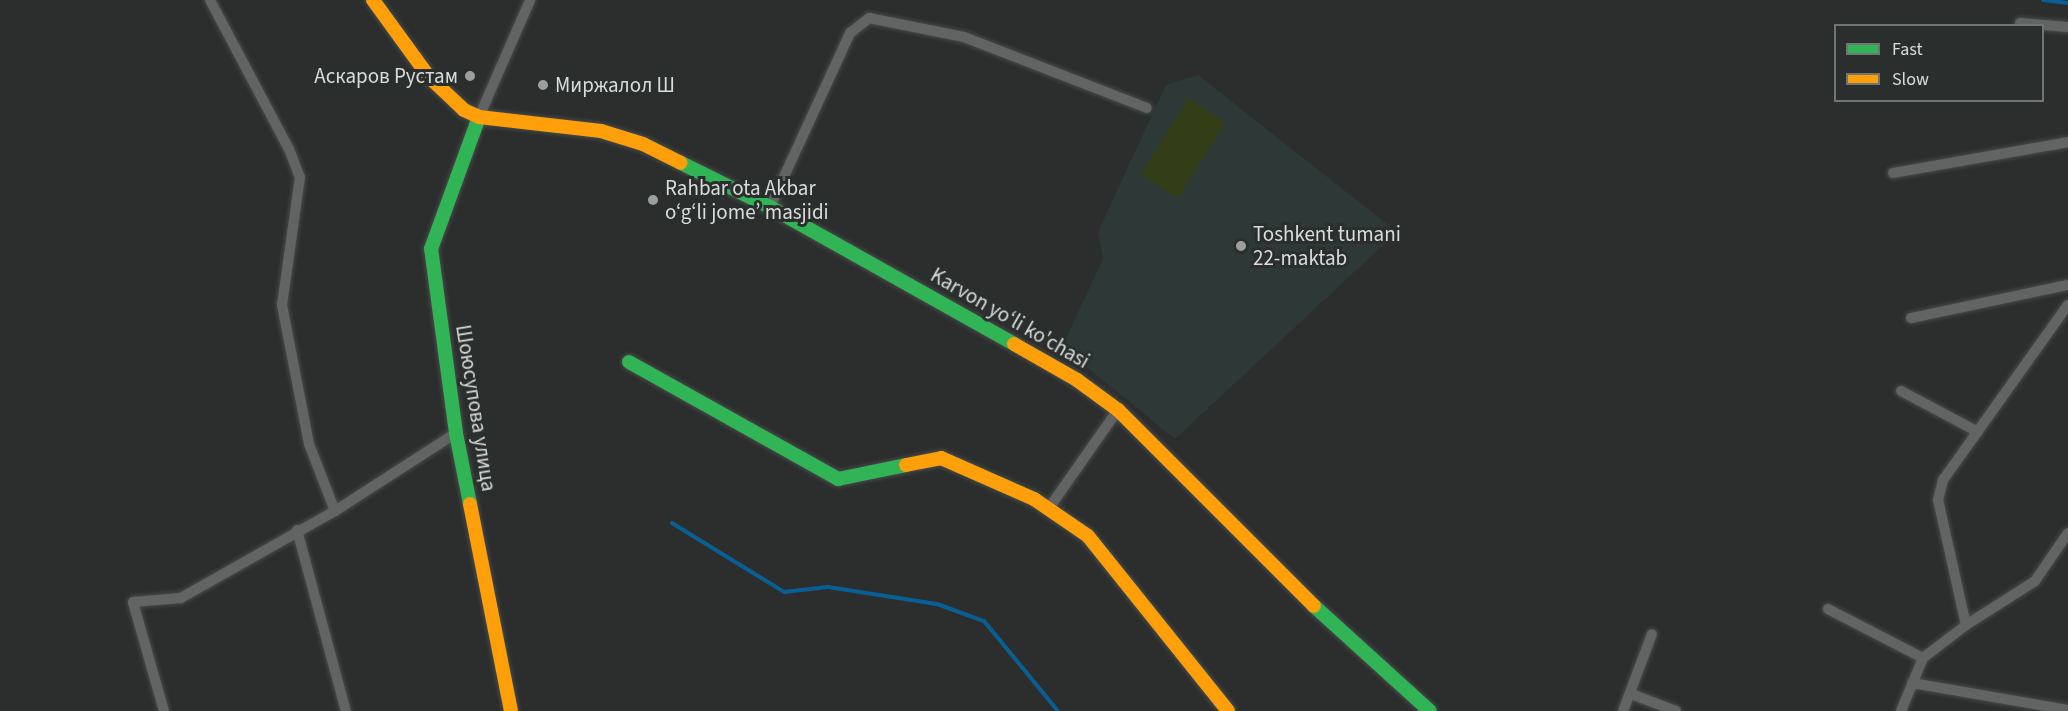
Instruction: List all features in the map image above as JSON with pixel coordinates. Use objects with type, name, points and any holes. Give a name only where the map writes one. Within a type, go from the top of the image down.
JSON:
[{"type":"street","points":[[210,0],[289,149],[300,177],[282,305],[309,444],[334,511]]},
{"type":"street","points":[[373,0],[440,89],[479,117],[530,0]]},
{"type":"street","points":[[770,207],[850,33],[869,18],[964,37],[1146,108]]},
{"type":"street","points":[[2020,23],[2032,24]]},
{"type":"street","points":[[2044,25],[2068,27]]},
{"type":"street","name":"Karvon yo‘li ko'chasi","points":[[479,117],[601,131],[622,137],[770,207],[1035,355],[1118,410],[1351,643],[1430,711]]},
{"type":"street","name":"Шоюсупова улица","points":[[479,117],[431,249],[456,433],[511,711]]},
{"type":"street","points":[[1893,173],[2068,142]]},
{"type":"street","points":[[1911,318],[2068,285]]},
{"type":"street","points":[[1966,625],[1938,500],[1943,480],[2068,305]]},
{"type":"street","points":[[629,362],[838,479],[941,458],[1048,508],[1088,536],[1228,711]]},
{"type":"street","points":[[1901,391],[1978,432]]},
{"type":"street","points":[[1048,508],[1118,410]]},
{"type":"street","points":[[164,711],[134,602],[182,598],[297,530],[334,511],[456,433]]},
{"type":"street","points":[[297,530],[346,711]]},
{"type":"street","points":[[1901,711],[1923,658],[1966,625],[2035,580],[2068,532]]},
{"type":"street","points":[[1828,609],[1923,658]]},
{"type":"street","points":[[1623,711],[1652,634]]},
{"type":"street","points":[[1912,683],[2018,709],[2068,710]]},
{"type":"street","points":[[1631,694],[1676,711]]},
{"type":"shaded area","name":"Toshkent tumani 22-maktab","points":[[1198,75],[1397,232],[1175,439],[1062,347],[1103,259],[1098,232],[1166,85]]},
{"type":"green space","points":[[1188,99],[1225,122],[1178,198],[1141,174]]},
{"type":"waterway","points":[[2043,0],[2068,3]]},
{"type":"waterway","points":[[672,523],[784,592],[828,587],[937,604],[984,621],[1058,711]]},
{"type":"traffic: fast","points":[[470,504],[456,433],[431,249],[479,117]]},
{"type":"traffic: fast","points":[[681,163],[770,207],[1014,344]]},
{"type":"traffic: fast","points":[[629,362],[838,479],[906,465]]},
{"type":"traffic: fast","points":[[1314,606],[1430,711]]},
{"type":"traffic: slow","points":[[373,0],[429,77],[464,110],[479,117],[601,131],[643,144],[681,163]]},
{"type":"traffic: slow","points":[[1014,344],[1077,380],[1118,410],[1314,606]]},
{"type":"traffic: slow","points":[[906,465],[941,458],[1034,499],[1088,536],[1228,711]]},
{"type":"traffic: slow","points":[[470,504],[511,711]]},
{"type":"place","name":"Аскаров Рустам","points":[[470,76]]},
{"type":"place","name":"Миржалол Ш","points":[[543,85]]},
{"type":"place","name":"Rahbar ota Akbar o‘g‘li jome’ masjidi","points":[[653,200]]},
{"type":"place","name":"Toshkent tumani 22-maktab","points":[[1241,246]]}]
